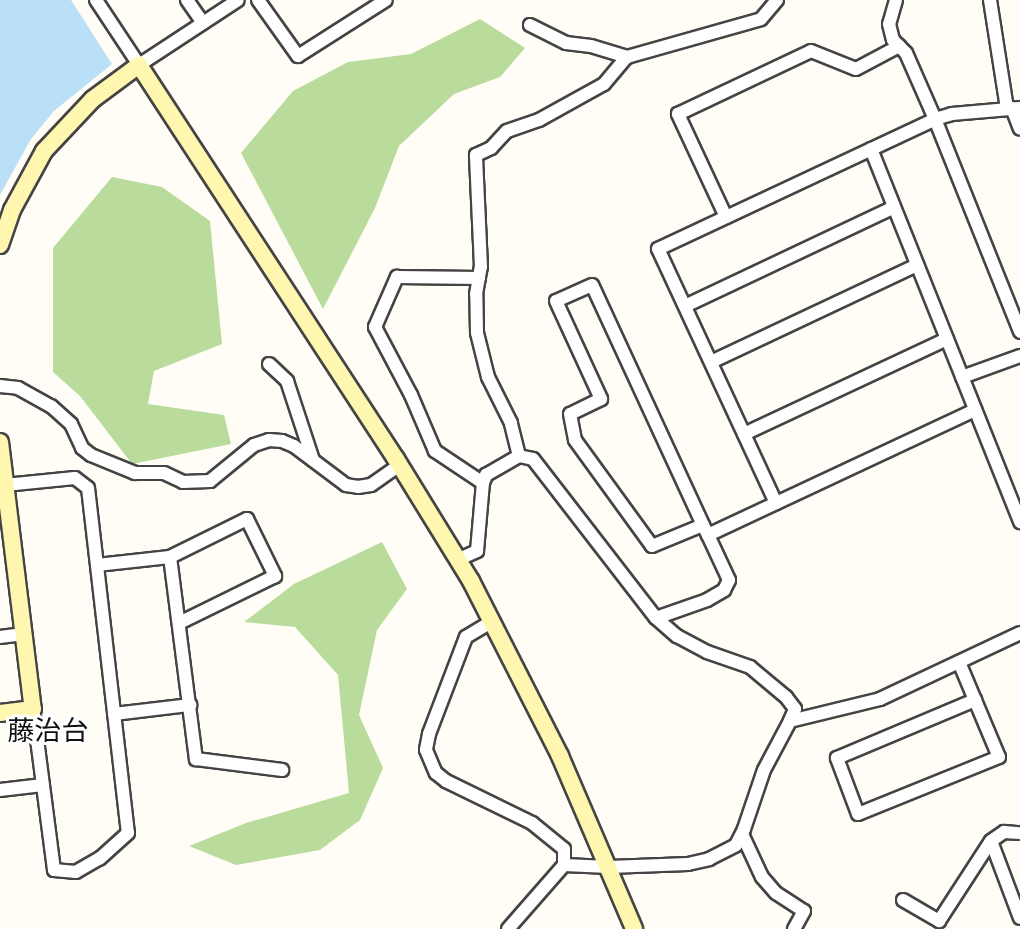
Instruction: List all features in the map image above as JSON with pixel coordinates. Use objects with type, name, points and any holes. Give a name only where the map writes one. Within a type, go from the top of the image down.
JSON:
[{"type":"street","points":[[96,0],[400,465],[457,560],[560,756],[634,929]]},
{"type":"street","points":[[187,0],[202,23]]},
{"type":"street","points":[[1,237],[22,190],[44,151],[93,99],[139,65],[238,0]]},
{"type":"street","points":[[258,0],[298,56],[386,0]]},
{"type":"street","points":[[530,25],[566,43],[591,46],[627,57],[761,19],[777,0]]},
{"type":"street","points":[[896,0],[889,24],[894,40],[906,53],[935,119],[1020,332]]},
{"type":"street","points":[[990,0],[1013,108],[1020,129]]},
{"type":"street","points":[[726,217],[678,114],[811,51],[856,69],[899,46]]},
{"type":"street","points":[[519,456],[511,423],[488,377],[477,333],[476,294],[481,267],[476,155],[491,148],[507,131],[539,120],[604,84],[627,57]]},
{"type":"street","points":[[776,503],[658,249],[935,119],[952,114],[1013,108]]},
{"type":"street","points":[[871,149],[1020,522]]},
{"type":"street","points":[[685,306],[894,207]]},
{"type":"street","points":[[711,362],[917,265]]},
{"type":"street","points":[[479,278],[397,277],[375,327],[411,395],[435,451],[483,483]]},
{"type":"street","points":[[656,618],[707,600],[724,591],[729,580],[706,530],[592,285],[556,301],[602,399],[570,414],[575,440],[652,546],[706,530],[776,503],[975,410]]},
{"type":"street","points":[[744,434],[947,339]]},
{"type":"street","points":[[962,377],[1020,356]]},
{"type":"street","points":[[269,364],[287,381],[313,460]]},
{"type":"street","points":[[0,386],[18,388],[35,395],[71,424],[82,448],[91,455],[135,473],[164,473],[183,483],[210,481],[254,445],[270,440],[282,441],[294,446],[346,485],[358,488],[371,485],[400,465]]},
{"type":"street","points":[[0,442],[5,485],[33,709],[54,870],[76,872],[100,858],[128,833],[88,488],[75,478],[5,485]]},
{"type":"street","points":[[457,560],[477,551],[483,483],[486,475],[519,456],[533,459],[656,618],[677,636],[707,652],[750,667],[786,697],[795,709],[764,770],[736,845],[698,861],[609,867],[564,865]]},
{"type":"street","points":[[97,565],[170,556],[247,519],[274,576],[179,623]]},
{"type":"street","points":[[170,556],[196,759],[282,770]]},
{"type":"street","points":[[491,622],[466,638],[429,734],[426,750],[436,773],[446,781],[532,823],[564,849],[564,865],[511,928]]},
{"type":"street","points":[[790,721],[880,699],[1020,633]]},
{"type":"street","points":[[0,637],[24,634]]},
{"type":"street","points":[[959,662],[975,700],[999,757],[858,814],[837,758],[975,700]]},
{"type":"street","points":[[114,714],[190,705]]},
{"type":"street","points":[[0,713],[33,709]]},
{"type":"street","points":[[0,790],[43,785]]},
{"type":"street","points":[[903,900],[939,921],[991,841],[1004,832],[1020,832]]},
{"type":"street","points":[[742,834],[762,877],[776,893],[804,911],[794,929]]},
{"type":"street","points":[[991,841],[1019,914]]},
{"type":"green space","points":[[480,19],[525,48],[500,77],[454,94],[399,146],[375,208],[323,309],[241,153],[293,91],[348,62],[411,54]]},
{"type":"green space","points":[[112,177],[162,187],[210,221],[222,344],[154,371],[148,404],[224,415],[231,444],[132,464],[80,396],[53,372],[53,248]]},
{"type":"green space","points":[[382,542],[407,589],[377,630],[359,715],[383,768],[360,820],[320,850],[236,865],[189,846],[246,823],[349,793],[338,675],[295,627],[244,622],[294,584]]},
{"type":"water","points":[[0,0],[71,0],[112,64],[54,111],[31,139],[0,195]]},
{"type":"district","name":"藤治台","points":[[48,732]]}]
